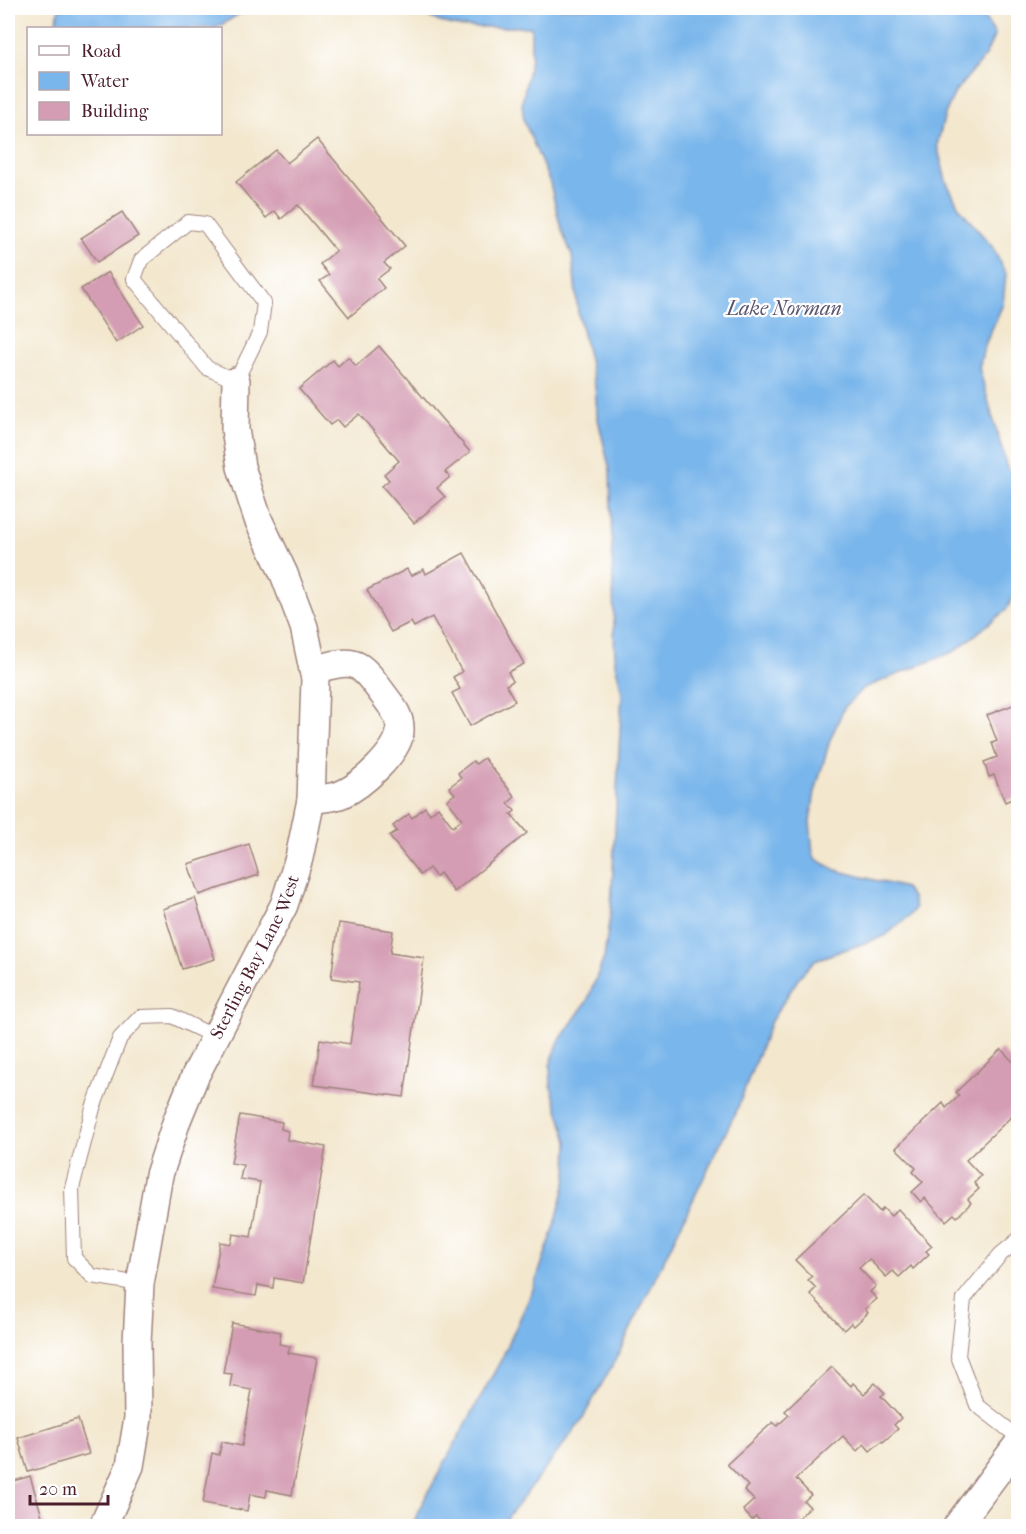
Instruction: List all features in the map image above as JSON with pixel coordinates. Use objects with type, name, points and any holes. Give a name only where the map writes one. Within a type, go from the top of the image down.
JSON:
[{"type":"street","name":"Sterling Bay Lane West","points":[[103,1527],[130,1466],[138,1418],[137,1343],[140,1284],[159,1175],[177,1120],[195,1076],[284,906],[299,858],[311,800],[315,679],[304,627],[284,574],[258,519],[241,467],[235,429],[236,381]]},
{"type":"street","points":[[311,800],[340,795],[356,787],[379,766],[394,748],[400,731],[397,713],[372,679],[358,666],[344,664],[313,670]]},
{"type":"street","points":[[957,1527],[1018,1444]]},
{"type":"lane","points":[[188,222],[205,224],[264,303],[260,332],[236,381],[207,368],[134,279],[141,260],[188,222]]},
{"type":"lane","points":[[140,1284],[92,1276],[74,1258],[72,1188],[93,1108],[120,1038],[140,1017],[172,1016],[215,1037]]},
{"type":"lane","points":[[1018,1239],[1000,1255],[964,1299],[958,1356],[977,1405],[1018,1437]]},
{"type":"water","points":[[59,8],[249,8],[218,27],[55,27]]},
{"type":"water","name":"Lake Norman","points":[[409,8],[978,8],[995,34],[985,56],[955,92],[945,114],[937,145],[946,181],[959,207],[993,248],[1006,274],[1003,304],[984,347],[979,368],[1007,468],[1014,476],[1018,494],[1018,588],[1006,610],[955,651],[862,689],[844,708],[830,740],[815,792],[810,822],[813,854],[816,859],[836,870],[905,888],[912,897],[915,908],[885,936],[815,960],[800,976],[771,1021],[738,1107],[618,1355],[580,1423],[501,1526],[413,1526],[418,1511],[502,1358],[532,1292],[554,1229],[567,1178],[568,1141],[551,1087],[550,1065],[559,1041],[587,1001],[604,958],[611,908],[622,691],[615,664],[610,471],[597,415],[595,386],[578,313],[572,255],[561,229],[550,183],[524,121],[522,103],[531,58],[531,27],[461,27],[440,22]]},
{"type":"building","points":[[317,139],[405,246],[384,263],[390,269],[377,279],[384,288],[349,317],[320,281],[329,275],[320,264],[336,251],[298,205],[281,219],[275,211],[266,218],[236,182],[276,150],[287,163]]},
{"type":"building","points":[[122,212],[138,236],[97,262],[81,238]]},
{"type":"building","points":[[108,272],[143,325],[116,343],[81,289]]},
{"type":"building","points":[[379,346],[470,452],[445,472],[450,477],[437,488],[445,497],[414,523],[382,486],[389,480],[384,474],[399,461],[359,414],[343,427],[337,420],[330,425],[299,389],[333,360],[338,366],[348,357],[356,366]]},
{"type":"building","points":[[464,553],[524,664],[508,672],[513,681],[506,685],[515,701],[470,726],[452,693],[460,689],[453,677],[462,672],[432,617],[414,627],[411,622],[391,632],[367,590],[407,569],[411,576],[424,569],[426,574]]},
{"type":"building","points":[[1018,703],[1018,801],[1016,802],[1014,798],[1005,802],[994,775],[989,777],[984,762],[997,757],[992,743],[997,741],[987,715]]},
{"type":"building","points":[[484,758],[515,797],[508,803],[515,811],[511,814],[527,833],[454,892],[440,873],[436,877],[429,868],[420,875],[389,836],[397,831],[393,826],[409,814],[412,818],[425,807],[430,814],[438,807],[453,827],[462,819],[447,800],[455,794],[449,787],[461,778],[458,773],[473,761],[476,764]]},
{"type":"building","points":[[249,844],[259,875],[199,895],[188,864]]},
{"type":"building","points":[[195,898],[215,959],[182,969],[163,909]]},
{"type":"building","points":[[339,923],[393,931],[390,953],[424,958],[404,1097],[314,1085],[320,1039],[350,1044],[359,982],[331,978]]},
{"type":"building","points":[[1001,1049],[1018,1067],[1018,1124],[1011,1117],[966,1160],[981,1176],[974,1183],[979,1189],[968,1199],[971,1203],[957,1217],[954,1214],[946,1221],[925,1198],[921,1202],[912,1192],[923,1182],[913,1172],[916,1168],[896,1148],[943,1103],[946,1108],[959,1096],[956,1092]]},
{"type":"building","points":[[240,1115],[282,1122],[281,1129],[288,1131],[287,1140],[326,1147],[303,1283],[274,1278],[273,1288],[258,1285],[256,1296],[212,1289],[220,1242],[231,1244],[233,1234],[251,1237],[260,1182],[240,1179],[243,1165],[231,1163]]},
{"type":"building","points":[[864,1195],[880,1212],[883,1208],[891,1216],[898,1209],[932,1246],[926,1251],[929,1254],[913,1269],[911,1266],[899,1277],[893,1271],[886,1277],[869,1259],[859,1268],[876,1286],[870,1292],[877,1299],[865,1309],[868,1313],[854,1326],[851,1323],[844,1330],[810,1294],[816,1288],[808,1280],[812,1277],[795,1260]]},
{"type":"building","points":[[232,1323],[281,1332],[279,1344],[290,1346],[288,1353],[317,1358],[292,1495],[267,1490],[266,1497],[250,1494],[247,1511],[203,1503],[212,1453],[219,1455],[222,1442],[242,1446],[252,1390],[230,1386],[232,1374],[223,1373]]},
{"type":"building","points":[[832,1367],[851,1386],[853,1383],[864,1394],[875,1383],[885,1393],[881,1396],[901,1418],[894,1425],[898,1429],[870,1451],[864,1444],[857,1451],[843,1436],[796,1479],[811,1495],[804,1501],[810,1507],[799,1517],[803,1522],[797,1526],[765,1526],[756,1517],[752,1520],[743,1510],[754,1500],[744,1490],[748,1486],[727,1464],[773,1422],[777,1426],[789,1415],[785,1411]]},
{"type":"building","points":[[78,1419],[89,1454],[28,1472],[18,1438]]},
{"type":"building","points":[[30,1476],[45,1526],[8,1526],[8,1483]]}]
